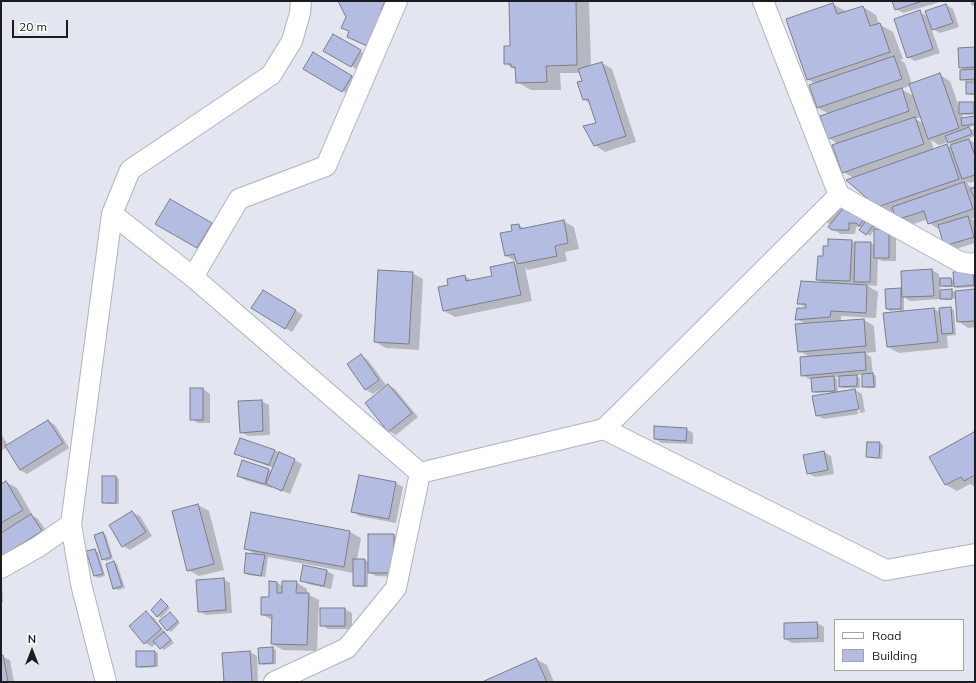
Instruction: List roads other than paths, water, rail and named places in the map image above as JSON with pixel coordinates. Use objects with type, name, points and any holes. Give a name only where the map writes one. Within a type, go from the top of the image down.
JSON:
[{"type":"street","points":[[106,682],[81,584],[71,524],[112,214],[130,170],[272,75],[292,41],[300,13],[301,1]]},
{"type":"street","points":[[193,277],[239,200],[326,166],[397,1]]},
{"type":"street","points":[[760,2],[839,195],[960,262],[975,263]]},
{"type":"street","points":[[420,473],[604,429],[839,195]]},
{"type":"street","points":[[112,214],[193,277],[420,473]]},
{"type":"street","points":[[604,429],[886,570],[975,554]]},
{"type":"street","points":[[274,682],[347,648],[396,588],[420,473]]},
{"type":"street","points":[[1,568],[38,548],[71,524]]}]
